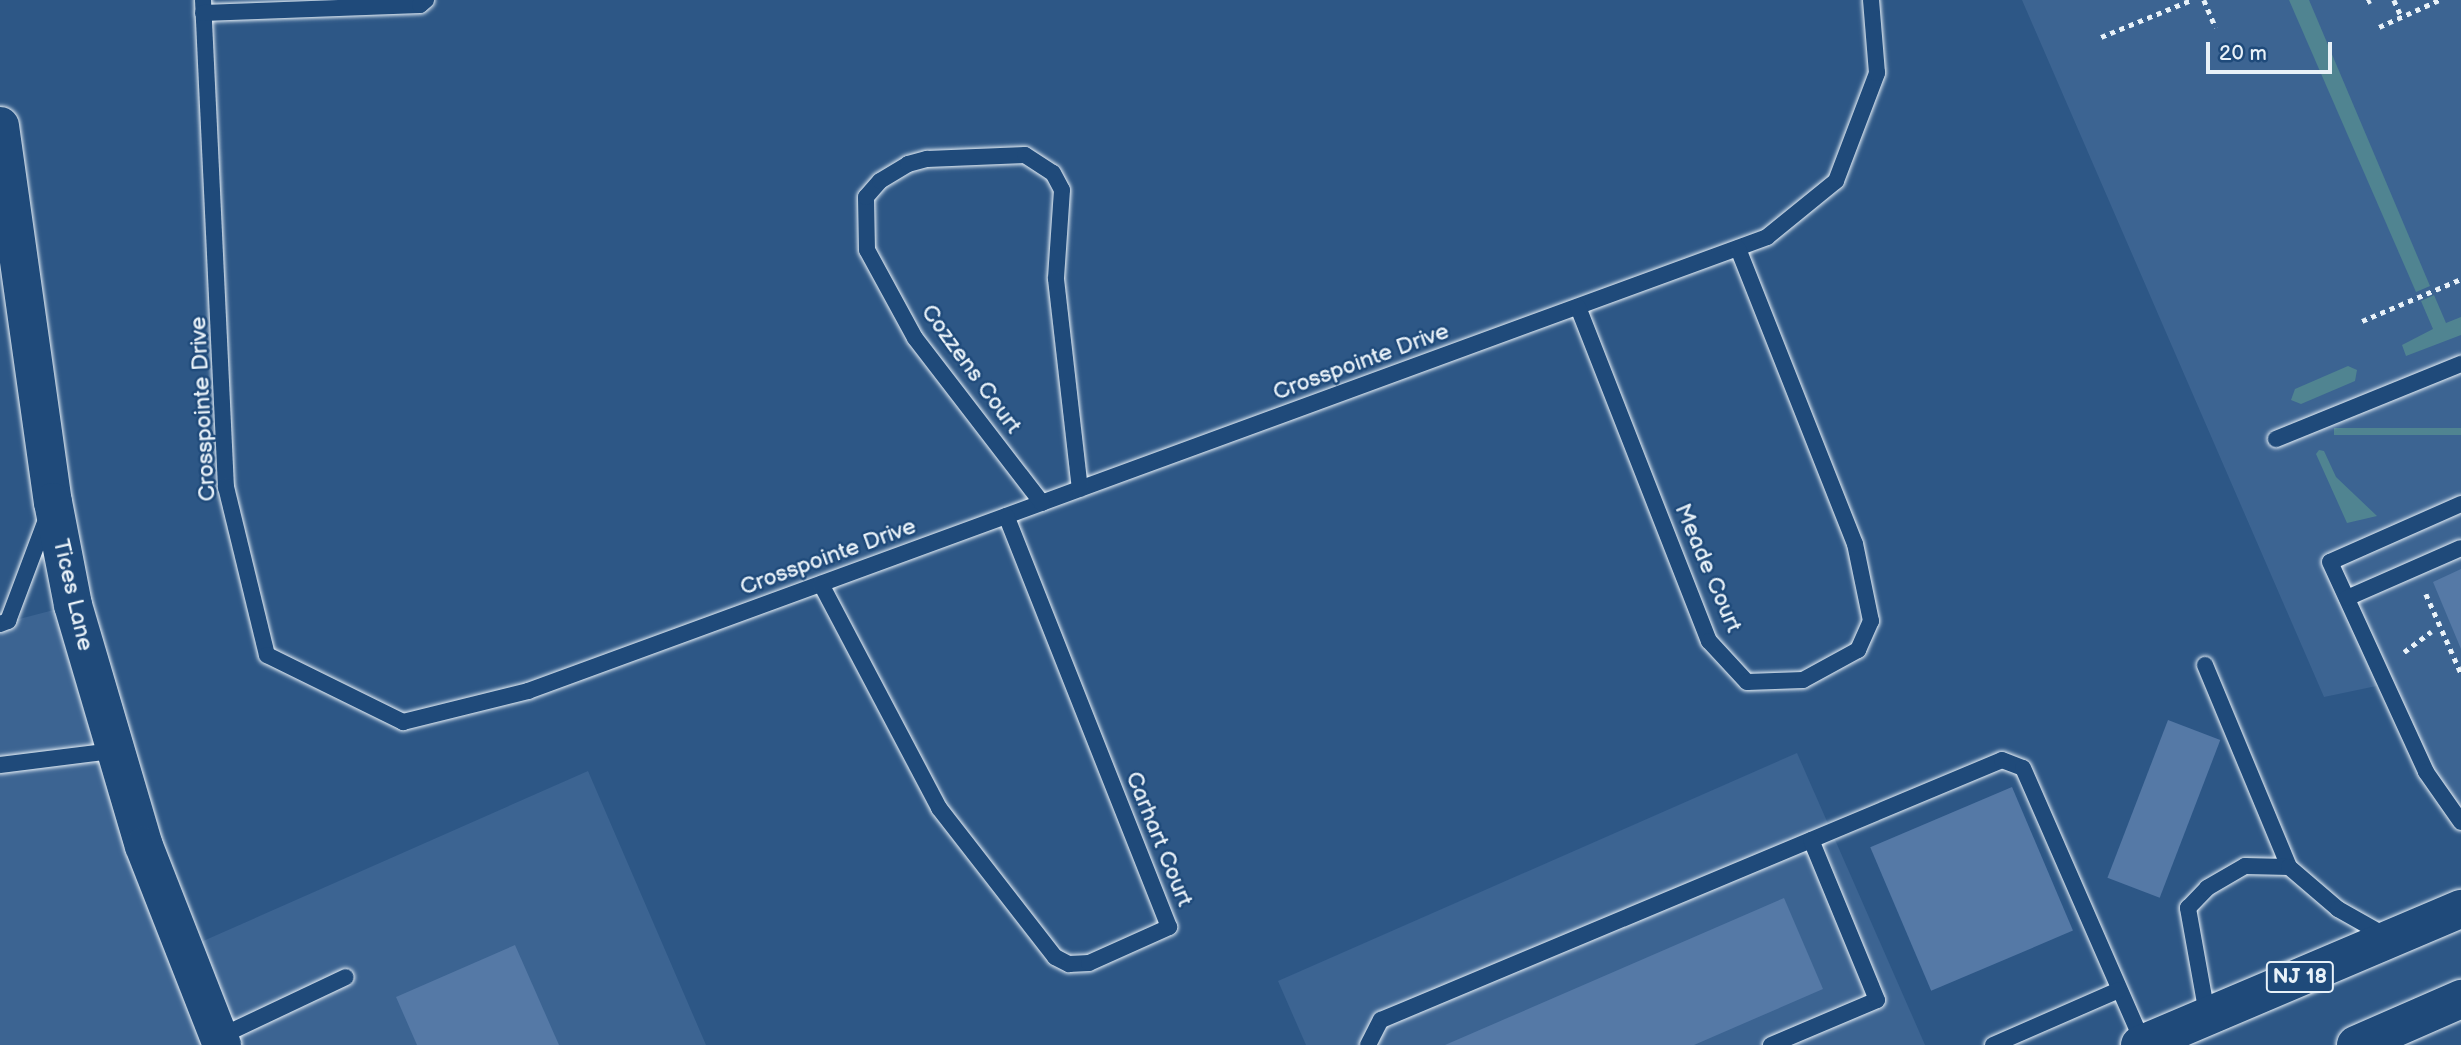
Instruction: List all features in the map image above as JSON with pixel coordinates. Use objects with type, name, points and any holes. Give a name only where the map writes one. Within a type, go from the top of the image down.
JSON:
[{"type":"main road","name":"Tices Lane","points":[[0,126],[53,502],[73,605],[113,751],[144,846],[221,1041]]},
{"type":"main road","name":"NJ 18","points":[[2142,1044],[2207,1014],[2461,909]]},
{"type":"main road","points":[[2356,1045],[2457,1009]]},
{"type":"lane","points":[[203,6],[420,5],[426,0]]},
{"type":"lane","name":"Crosspointe Drive","points":[[203,6],[226,487],[267,655],[403,722],[528,691],[1767,237],[1836,181],[1877,73],[1871,0]]},
{"type":"lane","name":"Cozzens Court","points":[[1042,503],[915,338],[867,250],[866,197],[880,181],[908,164],[927,159],[1025,155],[1053,173],[1062,190],[1056,279],[1080,489]]},
{"type":"lane","name":"Meade Court","points":[[1578,307],[1709,641],[1746,682],[1802,680],[1858,650],[1871,621],[1855,544],[1738,248]]},
{"type":"lane","points":[[2276,439],[2461,364]]},
{"type":"lane","points":[[0,624],[8,621],[53,502]]},
{"type":"lane","points":[[2461,504],[2330,562],[2427,772],[2461,822]]},
{"type":"lane","name":"Carhart Court","points":[[821,584],[939,808],[1055,957],[1069,964],[1089,963],[1169,927],[1006,516]]},
{"type":"lane","points":[[2347,598],[2461,548]]},
{"type":"lane","points":[[2205,665],[2289,867],[2338,909],[2392,939]]},
{"type":"lane","points":[[0,765],[113,751]]},
{"type":"lane","points":[[1368,1045],[1381,1020],[2003,760],[2023,768],[2142,1044]]},
{"type":"lane","points":[[1771,1045],[1877,1000],[1811,840]]},
{"type":"lane","points":[[2207,1014],[2188,908],[2207,888],[2245,866],[2289,867]]},
{"type":"lane","points":[[221,1041],[346,977]]},
{"type":"lane","points":[[1993,1045],[2119,990]]},
{"type":"path","points":[[2101,37],[2191,0]]},
{"type":"path","points":[[2204,0],[2216,28]]},
{"type":"path","points":[[2394,0],[2402,16]]},
{"type":"path","points":[[2379,27],[2439,0]]},
{"type":"path","points":[[2362,321],[2461,279]]},
{"type":"path","points":[[2424,591],[2461,673]]},
{"type":"shaded area","points":[[2022,0],[2461,0],[2461,822],[2386,684],[2324,697]]},
{"type":"shaded area","points":[[73,605],[185,949],[588,771],[706,1045],[0,1045],[0,624]]},
{"type":"shaded area","points":[[1797,753],[1925,1045],[1306,1045],[1278,981]]},
{"type":"green space","points":[[2289,0],[2309,0],[2430,286],[2416,292]]},
{"type":"green space","points":[[2434,295],[2446,323],[2461,317],[2461,335],[2406,356],[2402,345],[2433,329],[2421,301]]},
{"type":"green space","points":[[2348,366],[2357,370],[2355,381],[2301,404],[2291,400],[2295,389]]},
{"type":"green space","points":[[2334,428],[2461,428],[2461,435],[2334,435]]},
{"type":"green space","points":[[2319,450],[2324,451],[2336,477],[2377,516],[2347,523],[2316,454]]},
{"type":"building","points":[[2461,569],[2461,649],[2433,582]]},
{"type":"building","points":[[2168,720],[2220,740],[2160,898],[2107,878]]},
{"type":"building","points":[[2012,787],[2073,931],[1931,991],[1870,847]]},
{"type":"building","points":[[1784,898],[1823,989],[1694,1045],[1445,1045]]},
{"type":"building","points":[[515,945],[559,1045],[417,1045],[396,997]]}]
